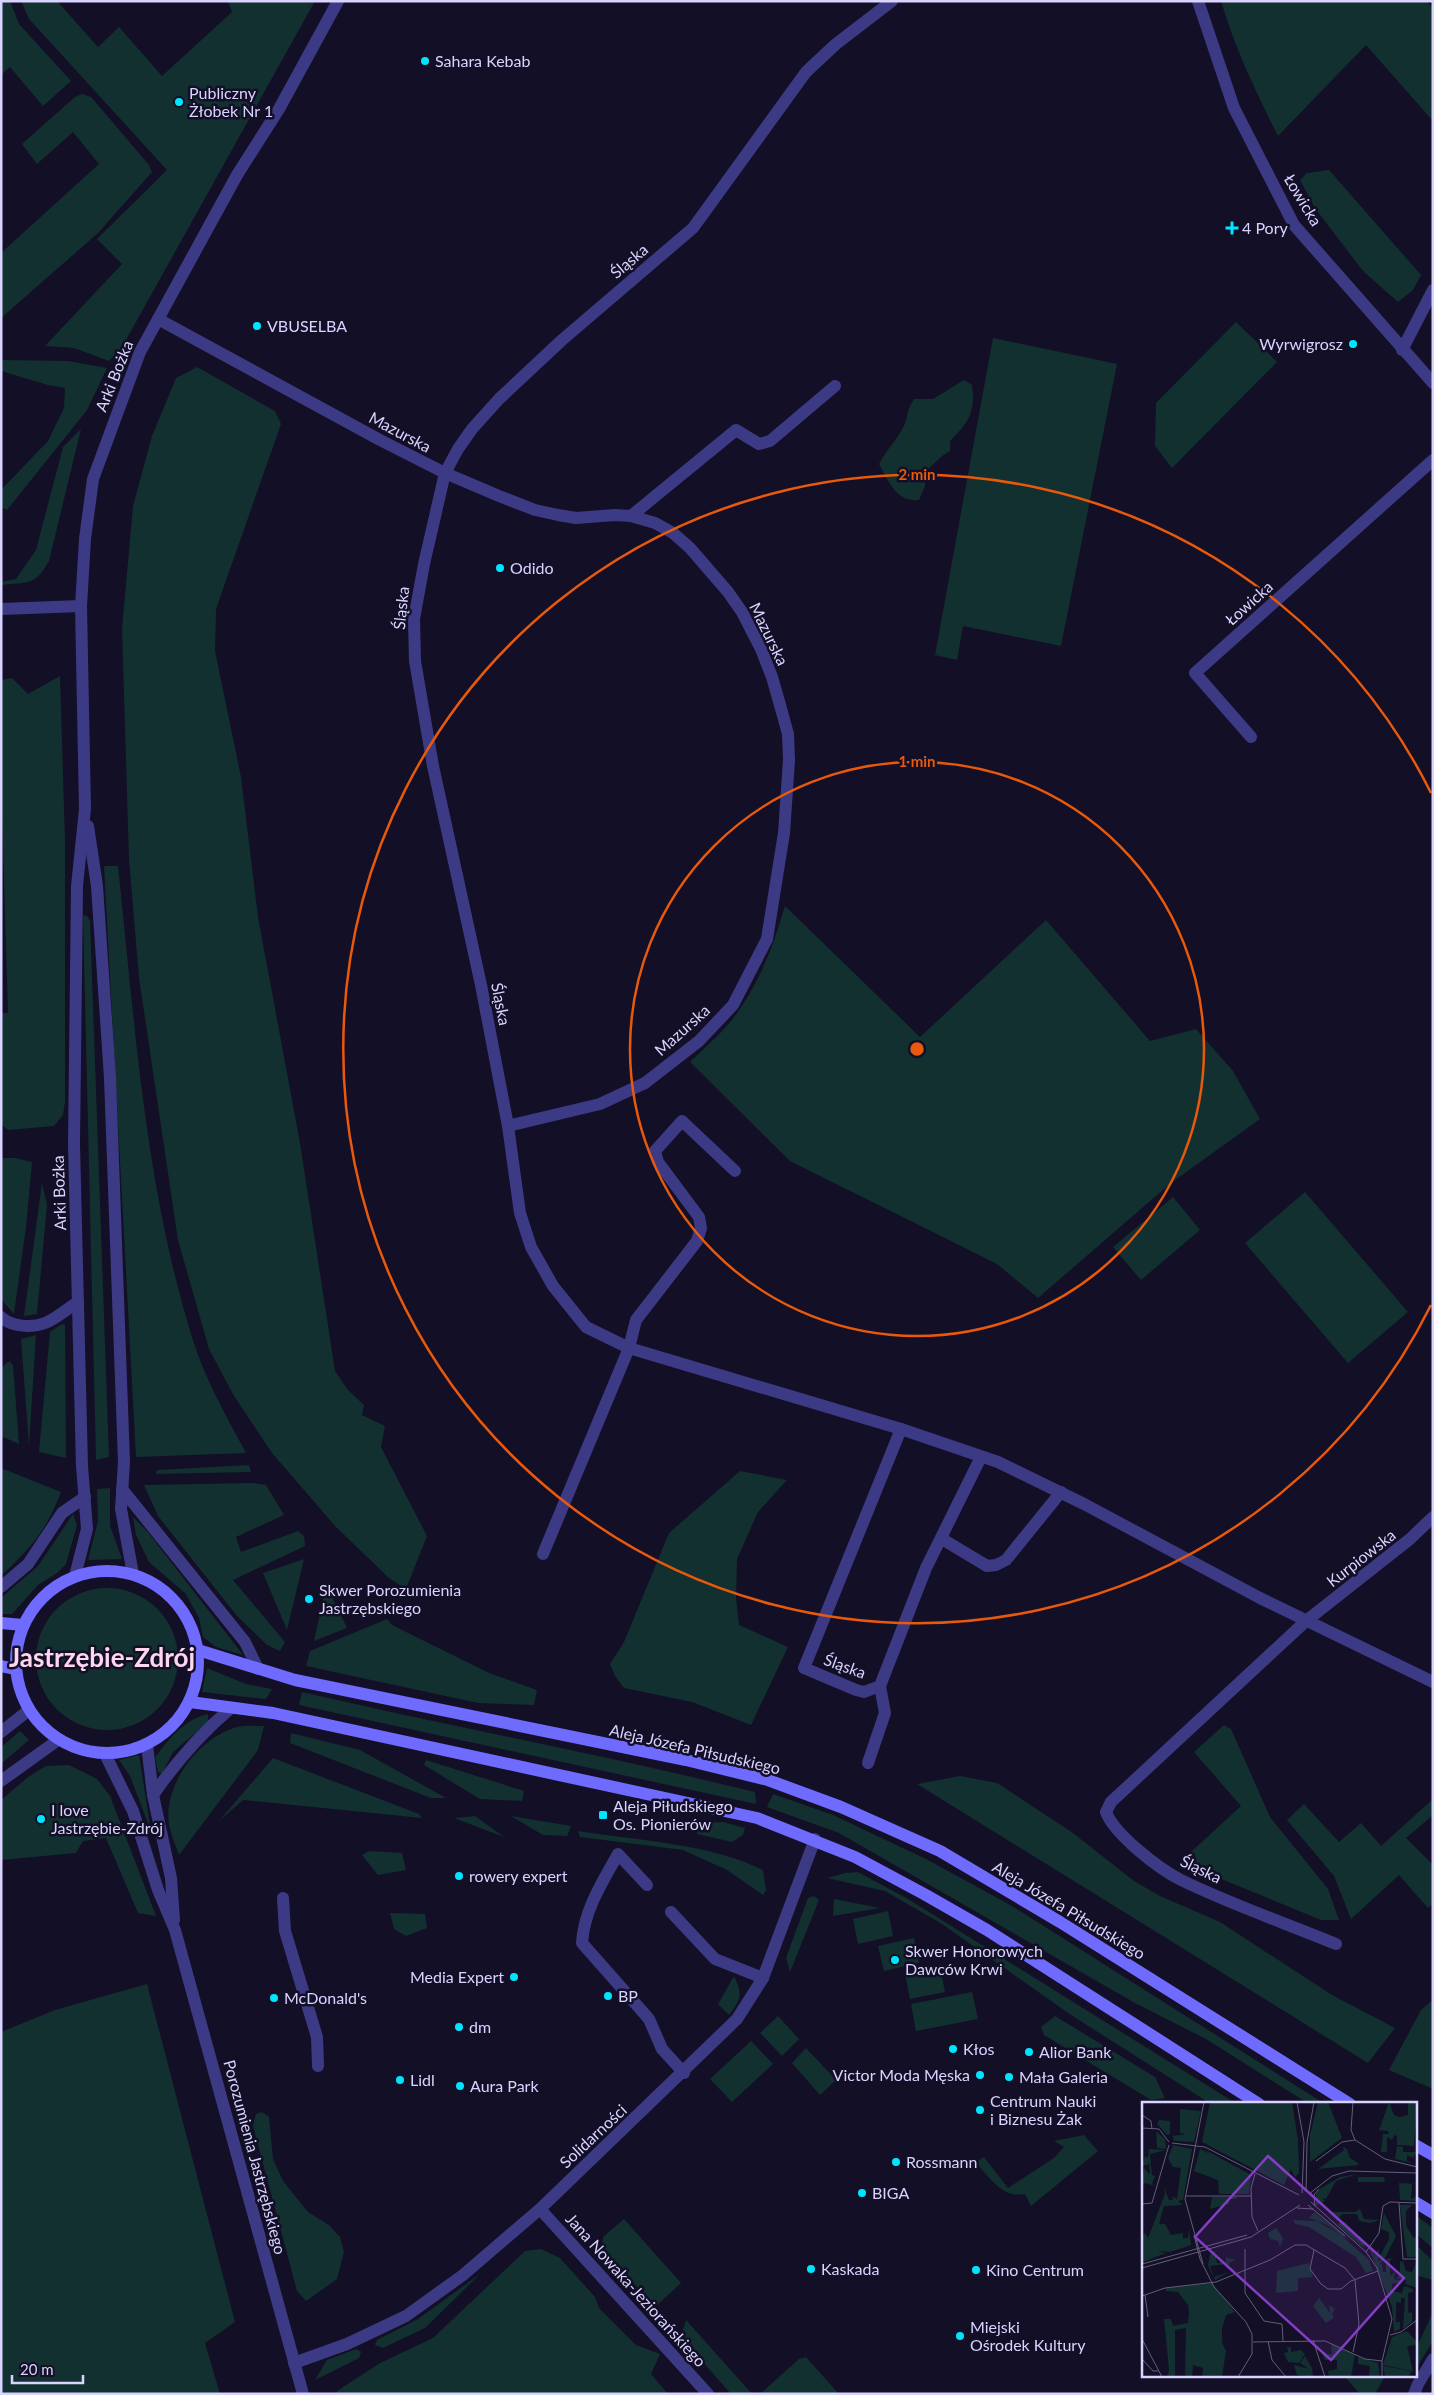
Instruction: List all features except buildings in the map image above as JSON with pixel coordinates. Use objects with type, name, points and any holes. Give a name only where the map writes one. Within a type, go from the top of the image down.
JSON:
[{"type":"main road","points":[[94,1571],[114,1571],[133,1574],[153,1582],[170,1595],[193,1630],[198,1650],[198,1677],[190,1702],[172,1727],[147,1745],[134,1750],[105,1754],[73,1747],[58,1740],[42,1726],[29,1710],[22,1697],[15,1669],[17,1646],[23,1625],[36,1604],[54,1588],[75,1576],[94,1571]]},
{"type":"main road","points":[[1,1623],[23,1625]]},
{"type":"main road","name":"Aleja Józefa Piłsudskiego","points":[[198,1650],[295,1680],[686,1760],[768,1780],[841,1807],[940,1851],[1060,1922],[1347,2102]]},
{"type":"main road","points":[[1,1666],[15,1669]]},
{"type":"main road","points":[[190,1702],[273,1714],[757,1818],[815,1839],[856,1857],[907,1884],[986,1930],[1256,2102]]},
{"type":"main road","points":[[1416,2145],[1433,2156]]},
{"type":"main road","points":[[1416,2203],[1433,2213]]},
{"type":"street","name":"Arki Bożka","points":[[133,1574],[122,1509],[124,1462],[110,1078],[97,886],[86,809],[81,606],[85,539],[93,479],[140,352],[237,176],[279,109],[338,1]]},
{"type":"street","name":"Śląska","points":[[892,1],[836,44],[806,72],[693,228],[562,340],[500,399],[472,429],[445,473],[424,564],[414,619],[414,661],[433,766],[469,924],[508,1126],[520,1213],[532,1247],[553,1286],[586,1327],[629,1348],[901,1430],[998,1462],[1061,1492],[1306,1621],[1433,1682]]},
{"type":"street","name":"Łowicka","points":[[1198,1],[1234,108],[1294,225],[1433,383]]},
{"type":"street","points":[[1402,350],[1433,290]]},
{"type":"street","name":"Mazurska","points":[[158,319],[445,473],[535,510],[576,518],[595,515],[631,516],[655,523],[673,533],[690,548],[742,612],[772,677],[788,734],[789,760],[784,833],[766,939],[733,1005],[698,1041],[645,1083],[600,1104],[508,1126]]},
{"type":"street","points":[[631,516],[736,430],[759,444],[770,440],[835,386]]},
{"type":"street","name":"Łowicka","points":[[1251,737],[1195,673],[1433,460]]},
{"type":"street","points":[[1,609],[81,606]]},
{"type":"street","name":"Arki Bożka","points":[[75,1576],[87,1529],[84,1497],[74,1145],[77,886],[86,809]]},
{"type":"street","points":[[543,1554],[629,1348],[636,1320],[697,1241],[700,1228],[699,1217],[658,1162],[655,1151],[682,1121],[735,1171]]},
{"type":"street","points":[[1,1317],[8,1324],[18,1326],[45,1323],[78,1302]]},
{"type":"street","name":"Śląska","points":[[901,1430],[804,1668],[856,1690],[864,1692],[880,1686],[926,1568],[981,1457]]},
{"type":"street","points":[[122,1489],[245,1642],[258,1669]]},
{"type":"street","points":[[942,1539],[987,1566],[996,1565],[1006,1560],[1061,1492]]},
{"type":"street","points":[[1,1587],[28,1564],[62,1513],[84,1497]]},
{"type":"street","name":"Kurpiowska","points":[[1306,1621],[1410,1539],[1433,1517]]},
{"type":"street","name":"Śląska","points":[[1306,1621],[1111,1802],[1106,1812],[1113,1827],[1139,1850],[1179,1879],[1336,1944]]},
{"type":"street","points":[[868,1763],[885,1713],[880,1686]]},
{"type":"street","points":[[153,1795],[173,1766],[206,1730],[231,1708]]},
{"type":"street","points":[[1,1732],[29,1710]]},
{"type":"street","points":[[1,1781],[58,1740]]},
{"type":"street","name":"Porozumienia Jastrzębskiego","points":[[147,1745],[153,1795],[171,1878],[175,1930]]},
{"type":"street","name":"Porozumienia Jastrzębskiego","points":[[105,1754],[133,1811],[158,1890],[175,1930],[303,2394]]},
{"type":"street","name":"Solidarności","points":[[294,2363],[348,2344],[406,2316],[463,2275],[540,2209],[684,2073],[738,2019],[763,1978],[815,1839]]},
{"type":"street","points":[[646,1885],[618,1854],[596,1893],[583,1926],[582,1944],[649,2019],[662,2049],[684,2073]]},
{"type":"street","points":[[283,1898],[285,1930],[317,2037],[318,2066]]},
{"type":"street","points":[[672,1912],[714,1959],[763,1978]]},
{"type":"street","name":"Jana Nowaka-Jeziorańskiego","points":[[540,2209],[708,2394]]},
{"type":"street","points":[[1414,2394],[1433,2359]]},
{"type":"green space","points":[[1,1],[10,1],[19,24],[71,81],[43,106],[10,67],[1,75]]},
{"type":"green space","points":[[21,1],[57,1],[98,47],[119,27],[162,76],[232,12],[228,1],[315,1],[122,347],[109,361],[74,348],[45,346],[122,264],[97,239],[167,170],[29,19]]},
{"type":"green space","points":[[1221,1],[1426,1],[1433,8],[1433,121],[1366,45],[1278,136],[1239,53]]},
{"type":"green space","points":[[82,94],[91,97],[149,165],[152,172],[98,233],[1,318],[1,253],[99,164],[73,132],[37,164],[22,144],[75,97]]},
{"type":"green space","points":[[1329,170],[1421,275],[1413,290],[1398,302],[1363,271],[1315,208],[1300,180],[1307,173]]},
{"type":"green space","points":[[1236,322],[1277,362],[1172,468],[1155,446],[1156,403]]},
{"type":"green space","points":[[993,338],[1117,364],[1061,646],[963,626],[957,660],[935,655]]},
{"type":"green space","points":[[1,360],[68,361],[107,368],[87,410],[7,510],[1,507],[1,490],[48,441],[64,408],[65,388],[1,371]]},
{"type":"green space","points":[[197,367],[275,411],[281,424],[216,609],[215,651],[241,777],[258,917],[300,1143],[335,1371],[347,1389],[364,1405],[362,1415],[385,1426],[381,1447],[427,1536],[406,1589],[389,1578],[336,1527],[272,1453],[234,1396],[209,1349],[178,1240],[139,978],[129,859],[122,629],[133,506],[152,436],[176,378]]},
{"type":"green space","points":[[964,380],[972,385],[973,394],[972,410],[966,422],[950,441],[950,451],[926,471],[925,486],[919,500],[904,498],[894,490],[879,464],[904,426],[914,399],[933,399]]},
{"type":"green space","points":[[81,429],[49,561],[35,579],[24,583],[1,585],[1,582],[16,579],[36,550],[63,447]]},
{"type":"green space","points":[[60,676],[65,840],[65,1102],[63,1115],[54,1126],[8,1130],[1,1124],[1,1013],[8,1013],[1,782],[1,680],[12,678],[28,694]]},
{"type":"green space","points":[[104,866],[118,866],[144,1106],[163,1224],[177,1283],[198,1355],[217,1398],[246,1453],[136,1457]]},
{"type":"green space","points":[[785,906],[920,1037],[1046,920],[1150,1041],[1196,1029],[1233,1071],[1260,1119],[1171,1183],[1038,1298],[997,1264],[790,1161],[690,1062],[726,1027],[746,1000],[769,954]]},
{"type":"green space","points":[[83,915],[87,916],[90,921],[109,1457],[96,1460]]},
{"type":"green space","points":[[1,1158],[15,1158],[32,1162],[26,1227],[14,1314],[1,1299]]},
{"type":"green space","points":[[42,1183],[47,1205],[37,1314],[24,1316]]},
{"type":"green space","points":[[1305,1192],[1408,1312],[1348,1363],[1245,1243]]},
{"type":"green space","points":[[1173,1197],[1200,1230],[1141,1280],[1113,1247]]},
{"type":"green space","points":[[62,1324],[65,1325],[66,1458],[39,1452],[50,1332]]},
{"type":"green space","points":[[36,1335],[29,1446],[21,1339]]},
{"type":"green space","points":[[9,1361],[13,1365],[19,1444],[1,1436],[1,1368]]},
{"type":"green space","points":[[249,1465],[251,1472],[156,1474],[157,1470]]},
{"type":"green space","points":[[1,1468],[61,1492],[37,1538],[1,1576]]},
{"type":"green space","points":[[740,1471],[787,1480],[758,1512],[737,1559],[736,1598],[739,1625],[788,1647],[751,1725],[692,1702],[624,1688],[615,1676],[610,1664],[624,1642],[669,1533]]},
{"type":"green space","points":[[253,1483],[266,1485],[284,1515],[236,1537],[241,1552],[298,1531],[304,1536],[305,1546],[233,1580],[285,1642],[280,1651],[267,1645],[237,1616],[158,1516],[144,1485]]},
{"type":"green space","points":[[110,1488],[110,1526],[122,1559],[88,1560],[98,1521],[97,1489]]},
{"type":"green space","points":[[73,1514],[77,1525],[66,1564],[57,1573],[38,1585],[12,1614],[1,1614],[1,1598],[38,1566]]},
{"type":"green space","points":[[133,1517],[147,1531],[243,1655],[216,1647],[203,1637],[199,1618],[186,1594],[149,1562],[136,1535]]},
{"type":"green space","points":[[304,1559],[287,1630],[263,1573]]},
{"type":"green space","points":[[326,1585],[347,1628],[314,1641]]},
{"type":"green space","points":[[107,1588],[121,1589],[134,1593],[147,1600],[157,1609],[166,1619],[173,1632],[177,1645],[177,1673],[173,1686],[166,1699],[157,1709],[147,1718],[134,1725],[121,1729],[107,1730],[93,1729],[80,1725],[67,1718],[57,1709],[48,1699],[41,1686],[37,1673],[36,1659],[37,1645],[41,1632],[48,1619],[57,1609],[67,1600],[80,1593],[93,1589]]},
{"type":"green space","points":[[387,1619],[392,1625],[489,1673],[537,1690],[534,1705],[478,1703],[306,1666],[310,1651]]},
{"type":"green space","points":[[207,1668],[246,1684],[272,1689],[266,1699],[202,1692]]},
{"type":"green space","points":[[302,1692],[755,1792],[756,1804],[299,1705]]},
{"type":"green space","points":[[208,1714],[208,1722],[173,1752],[162,1774],[158,1772],[155,1758],[166,1744],[184,1725]]},
{"type":"green space","points":[[1224,1725],[1231,1729],[1270,1817],[1328,1889],[1339,1920],[1321,1920],[1180,1862],[1241,1806],[1194,1752]]},
{"type":"green space","points":[[240,1726],[264,1726],[258,1750],[179,1855],[169,1825],[169,1810],[172,1794],[186,1765],[209,1741],[223,1733]]},
{"type":"green space","points":[[20,1731],[29,1740],[1,1764],[1,1747]]},
{"type":"green space","points":[[291,1733],[360,1750],[446,1798],[431,1798],[290,1743]]},
{"type":"green space","points":[[139,1755],[151,1831],[130,1776],[119,1760]]},
{"type":"green space","points":[[273,1758],[419,1814],[422,1818],[243,1800],[219,1821]]},
{"type":"green space","points":[[426,1760],[524,1791],[522,1801],[480,1799],[424,1765]]},
{"type":"green space","points":[[69,1765],[97,1779],[110,1796],[156,1916],[138,1913],[106,1838],[83,1841],[76,1853],[1,1860],[1,1800],[28,1777],[46,1766]]},
{"type":"green space","points":[[960,1776],[997,1783],[1073,1833],[1134,1881],[1160,1896],[1220,1922],[1332,1995],[1395,2028],[1368,2063],[917,1784]]},
{"type":"green space","points":[[773,1794],[833,1815],[928,1860],[1012,1906],[1322,2102],[1306,2102],[1206,2039],[1135,2003],[839,1833],[767,1807]]},
{"type":"green space","points":[[1433,1799],[1433,1815],[1406,1838],[1433,1865],[1433,1904],[1428,1908],[1399,1875],[1351,1919],[1334,1876],[1287,1820],[1304,1804],[1339,1842],[1361,1823],[1381,1846]]},
{"type":"green space","points":[[475,1816],[504,1837],[454,1818]]},
{"type":"green space","points":[[511,1816],[571,1826],[567,1836],[543,1835]]},
{"type":"green space","points":[[723,1822],[745,1828],[743,1835],[732,1842],[697,1834],[697,1823]]},
{"type":"green space","points":[[578,1831],[673,1844],[721,1854],[763,1870],[766,1890],[763,1895],[727,1870],[683,1850],[580,1837]]},
{"type":"green space","points":[[369,1851],[402,1853],[406,1870],[378,1875],[362,1855]]},
{"type":"green space","points":[[858,1872],[908,1899],[1234,2102],[1208,2102],[1071,2015],[942,1924],[885,1891],[827,1878]]},
{"type":"green space","points":[[814,1896],[819,1900],[790,1972],[786,1958],[808,1898]]},
{"type":"green space","points":[[834,1899],[880,1908],[833,1916]]},
{"type":"green space","points":[[888,1911],[893,1936],[858,1944],[853,1919]]},
{"type":"green space","points":[[390,1913],[425,1914],[427,1928],[406,1936],[394,1929]]},
{"type":"green space","points":[[914,1938],[919,1963],[884,1971],[878,1946]]},
{"type":"green space","points":[[940,1967],[945,1992],[910,1999],[905,1974]]},
{"type":"green space","points":[[734,1976],[740,1992],[738,2001],[729,2015],[718,2004]]},
{"type":"green space","points":[[147,1984],[235,2322],[205,2343],[220,2394],[1,2394],[1,2032],[55,2010]]},
{"type":"green space","points":[[972,1992],[978,2019],[916,2031],[911,2004]]},
{"type":"green space","points":[[1433,2000],[1433,2089],[1389,2070],[1421,2010]]},
{"type":"green space","points":[[778,2016],[799,2039],[782,2056],[760,2033]]},
{"type":"green space","points":[[1055,2016],[1155,2077],[1165,2098],[1151,2100],[1044,2035],[1041,2027]]},
{"type":"green space","points":[[751,2041],[773,2064],[732,2102],[710,2079]]},
{"type":"green space","points":[[806,2048],[836,2080],[820,2095],[792,2063]]},
{"type":"green space","points":[[262,2112],[269,2117],[273,2159],[283,2181],[308,2212],[329,2225],[340,2237],[344,2252],[337,2279],[306,2301],[297,2291],[253,2126],[256,2114]]},
{"type":"green space","points":[[1084,2135],[1098,2151],[1031,2206],[1025,2194],[1017,2195],[1003,2190],[975,2162],[984,2157],[1008,2188],[1054,2158],[1064,2147],[1054,2141]]},
{"type":"green space","points":[[1416,2216],[1433,2228],[1433,2248],[1416,2234]]},
{"type":"green space","points":[[624,2219],[681,2283],[655,2307],[602,2248],[603,2237]]},
{"type":"green space","points":[[1416,2245],[1432,2260],[1433,2280],[1416,2275]]},
{"type":"green space","points":[[541,2249],[560,2258],[595,2297],[599,2308],[636,2345],[660,2354],[651,2374],[668,2394],[338,2394],[337,2391],[380,2363],[433,2338],[525,2251]]},
{"type":"green space","points":[[480,2274],[425,2328],[383,2348],[375,2345],[377,2340],[418,2319]]},
{"type":"green space","points":[[1433,2312],[1433,2341],[1416,2368],[1416,2349]]},
{"type":"green space","points":[[686,2320],[752,2394],[731,2394],[681,2337]]},
{"type":"green space","points":[[356,2349],[361,2352],[359,2358],[315,2380],[327,2360]]},
{"type":"green space","points":[[806,2357],[839,2394],[760,2394],[799,2359]]},
{"type":"green space","points":[[1346,2378],[1384,2378],[1375,2394],[1360,2394]]},
{"type":"place","name":"Sahara Kebab","points":[[425,61]]},
{"type":"place","name":"Publiczny Żłobek Nr 1","points":[[179,102]]},
{"type":"place","name":"4 Pory","points":[[1232,228]]},
{"type":"place","name":"VBUSELBA","points":[[257,326]]},
{"type":"place","name":"Wyrwigrosz","points":[[1353,344]]},
{"type":"place","name":"Odido","points":[[500,568]]},
{"type":"place","name":"Skwer Porozumienia Jastrzębskiego","points":[[309,1599]]},
{"type":"place","name":"Aleja Piłudskiego Os. Pionierów","points":[[603,1815]]},
{"type":"place","name":"I love Jastrzębie-Zdrój","points":[[41,1819]]},
{"type":"place","name":"rowery expert","points":[[459,1876]]},
{"type":"place","name":"Skwer Honorowych Dawców Krwi","points":[[895,1960]]},
{"type":"place","name":"Media Expert","points":[[514,1977]]},
{"type":"place","name":"BP","points":[[608,1996]]},
{"type":"place","name":"McDonald's","points":[[274,1998]]},
{"type":"place","name":"dm","points":[[459,2027]]},
{"type":"place","name":"Kłos","points":[[953,2049]]},
{"type":"place","name":"Alior Bank","points":[[1029,2052]]},
{"type":"place","name":"Victor Moda Męska","points":[[980,2075]]},
{"type":"place","name":"Mała Galeria","points":[[1009,2077]]},
{"type":"place","name":"Lidl","points":[[400,2080]]},
{"type":"place","name":"Aura Park","points":[[460,2086]]},
{"type":"place","name":"Centrum Nauki i Biznesu Żak","points":[[980,2110]]},
{"type":"place","name":"Rossmann","points":[[896,2162]]},
{"type":"place","name":"BIGA","points":[[862,2193]]},
{"type":"place","name":"Kaskada","points":[[811,2269]]},
{"type":"place","name":"Kino Centrum","points":[[976,2270]]},
{"type":"place","name":"Miejski Ośrodek Kultury","points":[[960,2336]]},
{"type":"district","name":"Jastrzębie-Zdrój","points":[[102,1658]]}]
